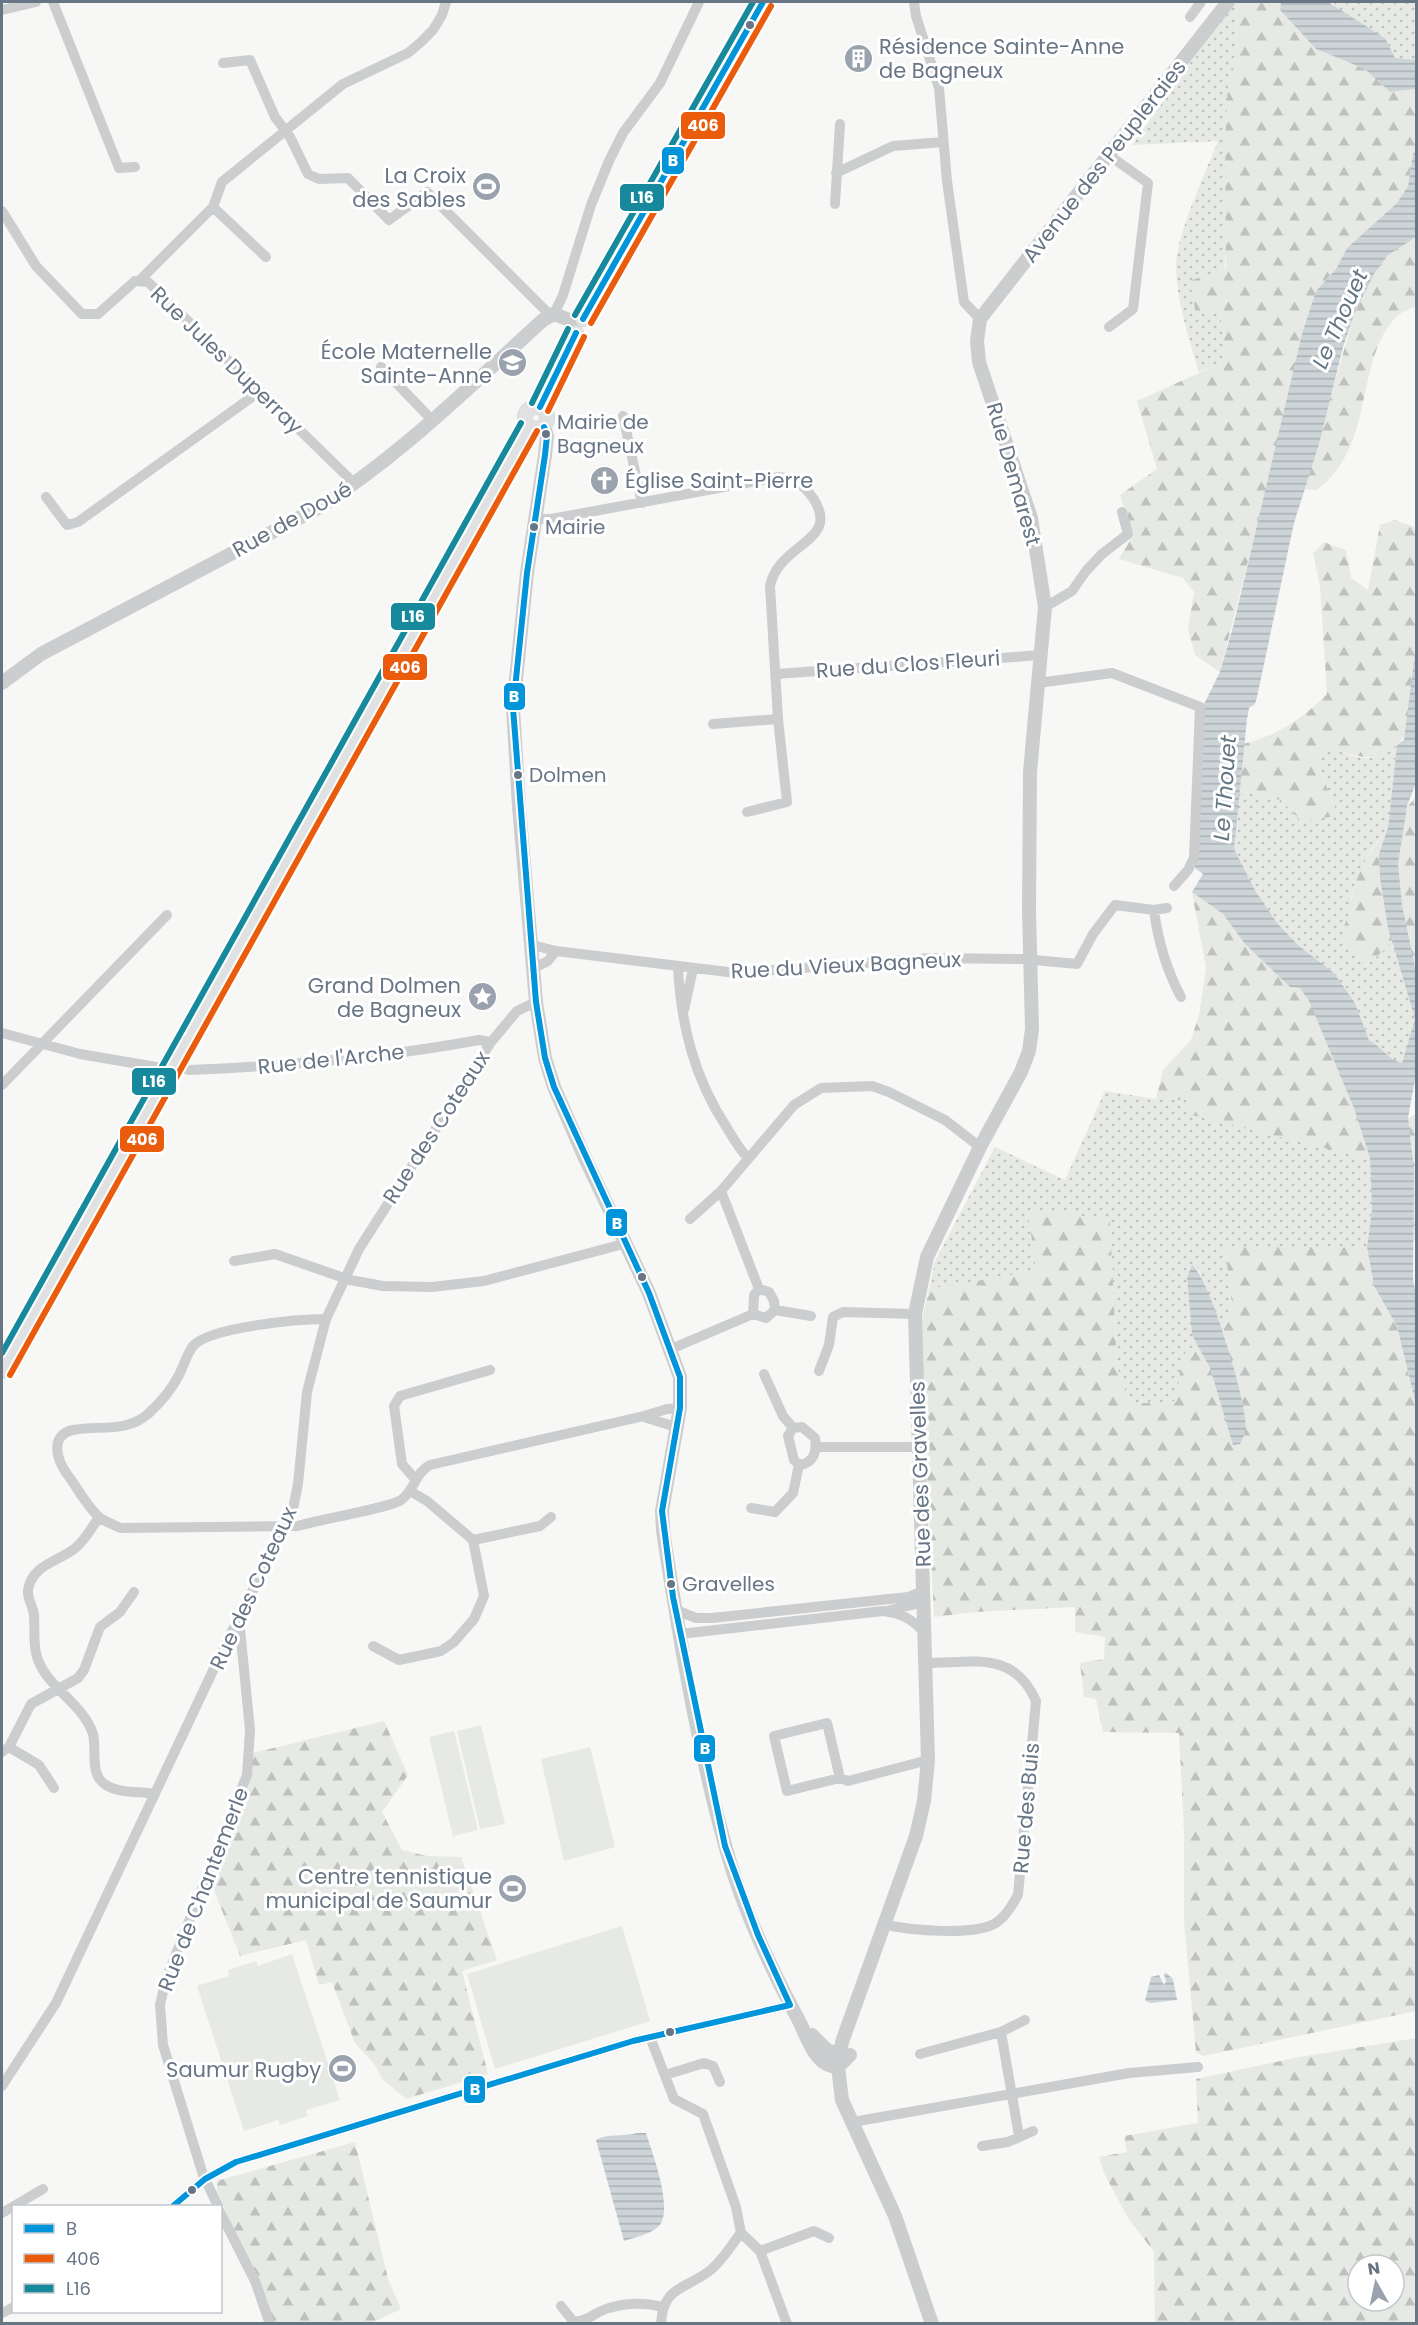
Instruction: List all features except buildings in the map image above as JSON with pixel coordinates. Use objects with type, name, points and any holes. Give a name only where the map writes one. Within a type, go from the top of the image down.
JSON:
[{"type":"main road","points":[[2,1371],[170,1067],[536,427],[525,420],[526,412],[540,407],[577,325],[763,2]]},
{"type":"street","points":[[2,10],[36,2]]},
{"type":"street","points":[[53,2],[119,168],[135,167]]},
{"type":"street","points":[[140,280],[213,207],[222,182],[343,84],[408,53],[434,30],[446,2]]},
{"type":"street","points":[[554,314],[563,295],[591,205],[609,161],[623,133],[660,83],[672,49],[699,2]]},
{"type":"street","points":[[914,2],[916,16],[939,88],[943,142],[957,245],[956,261],[963,299],[980,319]]},
{"type":"street","points":[[1190,16],[1202,2]]},
{"type":"street","name":"Avenue des Peupleraies","points":[[980,319],[1110,156],[1228,2]]},
{"type":"street","points":[[223,63],[250,60],[275,117],[308,174],[319,179],[348,178],[389,220],[427,192],[547,312],[577,325]]},
{"type":"street","points":[[835,204],[840,124]]},
{"type":"street","points":[[836,173],[892,147],[943,142]]},
{"type":"street","points":[[1109,327],[1133,309],[1148,183],[1110,156]]},
{"type":"street","points":[[213,207],[266,257]]},
{"type":"street","name":"Rue Jules Duperray","points":[[2,211],[36,266],[82,314],[93,315],[104,311],[131,284],[140,280],[152,285],[355,484]]},
{"type":"street","name":"Rue de Doué","points":[[2,683],[41,654],[316,509],[355,484],[432,420],[543,320],[554,314]]},
{"type":"street","name":"Rue Demarest","points":[[980,319],[977,341],[980,362],[1031,518],[1045,607],[1030,772],[1029,960]]},
{"type":"street","points":[[381,367],[432,420]]},
{"type":"street","points":[[46,497],[68,525],[78,522],[259,392]]},
{"type":"street","points":[[623,416],[642,503]]},
{"type":"street","points":[[536,427],[547,436],[534,519],[513,708],[536,1002],[545,1058],[554,1087],[584,1156],[627,1243],[671,1349],[680,1377],[680,1408],[662,1511],[663,1531],[676,1610],[725,1846],[758,1935],[818,2057],[831,2067],[841,2061]]},
{"type":"street","points":[[534,519],[551,519],[779,477],[796,480],[808,490],[821,512],[822,524],[815,534],[782,560],[772,575],[770,586],[778,719],[788,802],[747,812]]},
{"type":"street","points":[[1045,607],[1072,591],[1102,554],[1128,534],[1122,512]]},
{"type":"street","name":"Rue du Clos Fleuri","points":[[776,674],[1041,655]]},
{"type":"street","points":[[1038,683],[1112,673],[1200,707],[1194,858],[1188,870],[1174,886]]},
{"type":"street","points":[[713,724],[778,719]]},
{"type":"street","name":"Rue du Vieux Bagneux","points":[[532,945],[556,951],[609,955],[693,969],[736,972],[771,972],[931,958],[1029,960],[1077,964],[1093,934],[1115,905],[1154,910]]},
{"type":"street","points":[[1167,908],[1154,910],[1162,953],[1181,997]]},
{"type":"street","points":[[2,1085],[167,915]]},
{"type":"street","points":[[534,968],[548,961],[556,951]]},
{"type":"street","name":"Rue des Gravelles","points":[[928,2323],[895,2216],[842,2100],[841,2061],[858,2002],[916,1836],[924,1801],[928,1760],[925,1596],[915,1314],[927,1257],[1029,1052],[1032,1029],[1029,960]]},
{"type":"street","points":[[678,966],[680,998],[687,1036],[707,1098],[748,1158]]},
{"type":"street","points":[[684,1011],[693,969]]},
{"type":"street","name":"Rue des Coteaux","points":[[2,2086],[56,2004],[226,1643],[293,1509],[307,1392],[326,1319],[359,1249],[491,1042],[517,1011],[536,1002]]},
{"type":"street","name":"Rue de l'Arche","points":[[2,1033],[40,1045],[189,1071],[348,1061],[479,1040],[491,1042]]},
{"type":"street","points":[[690,1219],[721,1191],[794,1106],[807,1095],[821,1088],[872,1086],[921,1106],[980,1147]]},
{"type":"street","points":[[721,1191],[759,1289]]},
{"type":"street","points":[[234,1261],[275,1254],[345,1278],[383,1286],[432,1287],[484,1281],[627,1243]]},
{"type":"street","points":[[759,1289],[769,1292],[774,1300],[775,1310]]},
{"type":"street","points":[[753,1314],[754,1295],[759,1289]]},
{"type":"street","points":[[671,1349],[753,1314],[766,1318],[775,1310]]},
{"type":"street","points":[[775,1310],[811,1316]]},
{"type":"street","points":[[819,1371],[829,1345],[833,1317],[843,1312],[915,1314]]},
{"type":"street","points":[[326,1319],[211,1334],[192,1347],[171,1388],[148,1414],[133,1424],[116,1428],[72,1430],[64,1434],[56,1448],[56,1455],[99,1517],[121,1528],[298,1526],[400,1501],[410,1491],[421,1470],[430,1465],[644,1416],[667,1408],[680,1408]]},
{"type":"street","points":[[415,1479],[402,1464],[394,1406],[400,1396],[490,1370]]},
{"type":"street","points":[[764,1374],[783,1416],[793,1428]]},
{"type":"street","points":[[644,1416],[676,1427]]},
{"type":"street","points":[[793,1428],[802,1427],[810,1431],[815,1438],[815,1455],[807,1464],[799,1465]]},
{"type":"street","points":[[793,1428],[789,1436],[794,1460],[799,1465]]},
{"type":"street","points":[[816,1447],[918,1447]]},
{"type":"street","points":[[752,1508],[775,1512],[793,1493],[799,1465]]},
{"type":"street","points":[[373,1646],[399,1660],[441,1651],[454,1642],[474,1619],[484,1596],[473,1540],[427,1501],[410,1491]]},
{"type":"street","points":[[293,1509],[307,1516],[324,1518]]},
{"type":"street","points":[[99,1517],[75,1548],[47,1563],[36,1572],[28,1590],[29,1603],[34,1612],[37,1657],[52,1683],[61,1688],[71,1699],[93,1733],[94,1760],[100,1779],[106,1785],[121,1791],[155,1794]]},
{"type":"street","points":[[473,1540],[540,1526],[551,1517]]},
{"type":"street","points":[[54,1788],[39,1765],[5,1749],[31,1704],[78,1678],[84,1670],[100,1627],[120,1612],[134,1592]]},
{"type":"street","points":[[676,1610],[696,1618],[712,1618],[925,1596]]},
{"type":"street","points":[[883,1611],[925,1596]]},
{"type":"street","points":[[680,1629],[883,1611],[897,1612],[917,1623],[925,1634]]},
{"type":"street","name":"Rue de Chantemerle","points":[[218,2205],[205,2179],[163,2045],[160,2005],[166,1979],[247,1775],[250,1730],[239,1618]]},
{"type":"street","points":[[680,1629],[712,1618]]},
{"type":"street","points":[[226,1643],[232,1643],[242,1656]]},
{"type":"street","name":"Rue de Chantemerle","points":[[226,1643],[243,1670]]},
{"type":"street","points":[[217,1663],[226,1657],[233,1658],[243,1670]]},
{"type":"street","name":"Rue des Buis","points":[[885,1925],[904,1928],[979,1929],[996,1923],[1009,1910],[1018,1895],[1036,1701],[1029,1684],[1020,1674],[999,1663],[926,1663]]},
{"type":"street","points":[[840,1778],[827,1723],[774,1736],[786,1791],[840,1778],[848,1781],[928,1760]]},
{"type":"street","points":[[175,2205],[205,2179],[236,2162],[650,2037],[794,2011]]},
{"type":"street","points":[[920,2054],[1001,2032],[1025,2020]]},
{"type":"street","points":[[1001,2032],[1019,2136]]},
{"type":"street","points":[[650,2037],[674,2099],[703,2114],[736,2207],[741,2233],[760,2251],[787,2324]]},
{"type":"street","points":[[665,2075],[704,2063],[713,2066],[720,2082]]},
{"type":"street","points":[[853,2122],[1129,2073],[1198,2067]]},
{"type":"street","points":[[982,2146],[1008,2142],[1033,2131]]},
{"type":"street","points":[[16,2205],[43,2189]]},
{"type":"street","points":[[222,2216],[255,2281],[270,2324]]},
{"type":"street","points":[[760,2251],[814,2231],[829,2238]]},
{"type":"street","points":[[661,2324],[662,2307],[683,2284],[709,2272],[741,2233]]},
{"type":"street","points":[[561,2306],[573,2321],[579,2322],[608,2308],[650,2303],[662,2307]]},
{"type":"green space","points":[[1233,2],[1236,2],[1237,44],[1228,84],[1227,241],[1220,310],[1224,347],[1221,363],[1199,372],[1179,294],[1177,255],[1186,222],[1218,141],[1132,145]]},
{"type":"green space","points":[[1236,2],[1281,2],[1280,10],[1316,49],[1365,69],[1390,92],[1416,89],[1416,150],[1413,154],[1408,186],[1397,203],[1347,248],[1336,269],[1316,291],[1220,672],[1195,655],[1188,629],[1194,592],[1183,578],[1119,559],[1133,535],[1120,495],[1157,469],[1137,401],[1221,363],[1224,347],[1220,310],[1196,315],[1190,281],[1226,268],[1225,144],[1228,84],[1237,44]]},
{"type":"green space","points":[[1333,2],[1416,2],[1416,60],[1394,59],[1385,38],[1334,6]]},
{"type":"green space","points":[[1416,236],[1416,306],[1396,317],[1383,336],[1374,357],[1349,450],[1336,471],[1317,490],[1304,489],[1355,312],[1374,274],[1388,254]]},
{"type":"green space","points":[[1395,520],[1414,527],[1416,535],[1416,718],[1399,743],[1382,755],[1360,756],[1331,748],[1317,762],[1335,808],[1330,817],[1301,821],[1281,800],[1238,791],[1243,744],[1278,731],[1308,712],[1327,694],[1320,586],[1313,553],[1324,542],[1346,550],[1351,578],[1368,590],[1380,525]]},
{"type":"green space","points":[[1397,745],[1388,828],[1371,849],[1357,878],[1351,898],[1351,914],[1343,928],[1367,965],[1392,943],[1415,1019],[1402,1064],[1392,1059],[1369,1040],[1355,1003],[1334,973],[1298,945],[1277,923],[1256,892],[1234,849],[1238,791],[1281,800],[1301,821],[1335,808],[1317,762],[1331,748],[1358,757],[1372,758]]},
{"type":"green space","points":[[1416,797],[1416,972],[1415,966],[1392,943],[1367,965],[1348,949],[1343,928],[1355,885],[1368,856],[1390,825]]},
{"type":"green space","points":[[1192,892],[1223,914],[1245,944],[1290,987],[1300,988],[1408,1118],[1416,1114],[1416,1240],[1413,1241],[1413,1170],[1192,1115],[1186,1100],[1156,1099],[1163,1070],[1191,1040],[1199,1015],[1206,968]]},
{"type":"green space","points":[[1105,1091],[1156,1099],[1186,1100],[1193,1115],[1370,1158],[1372,1210],[1367,1247],[1225,1247],[1232,1304],[1223,1332],[1199,1270],[1192,1265],[1187,1277],[1192,1335],[1201,1349],[1187,1348],[1180,1371],[1178,1401],[1131,1404],[1117,1367],[1110,1222],[1067,1213],[1028,1211],[1037,1271],[929,1289],[935,1261],[995,1147],[1065,1180]]},
{"type":"green space","points":[[1028,1211],[1067,1213],[1110,1222],[1117,1367],[1131,1404],[1177,1401],[1180,1371],[1187,1348],[1201,1349],[1210,1368],[1233,1444],[1245,1416],[1223,1332],[1232,1304],[1225,1247],[1367,1247],[1374,1286],[1397,1326],[1416,1405],[1416,2011],[1203,2056],[1196,2052],[1184,1921],[1184,1831],[1179,1733],[1103,1732],[1096,1699],[1084,1697],[1080,1663],[1104,1659],[1105,1637],[1075,1632],[1075,1607],[975,1612],[934,1617],[920,1328],[929,1289],[1036,1271]]},
{"type":"green space","points":[[384,1721],[408,1775],[382,1812],[402,1850],[427,1856],[461,1857],[497,1960],[462,1971],[488,2074],[406,2099],[382,2079],[375,2065],[355,2043],[332,1982],[319,1985],[306,1940],[240,1956],[210,1880],[253,1753]]},
{"type":"green space","points":[[481,1725],[505,1824],[480,1829],[457,1731]]},
{"type":"green space","points":[[454,1731],[478,1830],[453,1836],[429,1737]]},
{"type":"green space","points":[[590,1747],[615,1847],[564,1861],[541,1759]]},
{"type":"green space","points":[[622,1926],[650,2021],[495,2069],[467,1974]]},
{"type":"green space","points":[[292,1954],[340,2100],[306,2110],[308,2116],[280,2125],[278,2120],[244,2131],[197,1986],[229,1976],[228,1970],[256,1961],[258,1966]]},
{"type":"green space","points":[[1416,2038],[1416,2323],[1155,2323],[1154,2252],[1128,2218],[1104,2173],[1099,2157],[1127,2152],[1124,2136],[1198,2123],[1196,2079],[1294,2058]]},
{"type":"green space","points":[[355,2142],[388,2279],[401,2309],[371,2323],[273,2323],[217,2191],[217,2181]]},
{"type":"water","points":[[1281,2],[1328,2],[1385,38],[1395,58],[1416,60],[1416,89],[1390,92],[1365,69],[1316,49],[1280,10]]},
{"type":"water","name":"Le Thouet","points":[[1416,150],[1416,237],[1388,255],[1374,274],[1355,312],[1343,347],[1319,444],[1294,523],[1257,697],[1255,704],[1249,708],[1234,849],[1256,892],[1277,923],[1298,945],[1334,973],[1355,1003],[1369,1040],[1392,1059],[1402,1063],[1415,1019],[1388,928],[1380,878],[1379,854],[1388,828],[1397,745],[1404,740],[1416,646],[1416,783],[1407,806],[1398,864],[1402,905],[1416,972],[1416,1075],[1408,1118],[1414,1170],[1413,1280],[1416,1294],[1416,1405],[1397,1326],[1374,1286],[1367,1247],[1372,1210],[1370,1158],[1354,1108],[1309,1001],[1300,988],[1290,987],[1245,944],[1223,914],[1192,892],[1203,874],[1195,868],[1204,704],[1220,672],[1233,627],[1302,334],[1316,291],[1336,269],[1347,248],[1397,203],[1408,186],[1413,154]]},
{"type":"water","points":[[1192,1265],[1199,1274],[1216,1312],[1238,1385],[1245,1421],[1240,1444],[1233,1445],[1210,1368],[1192,1335],[1187,1277]]},
{"type":"water","points":[[1166,1973],[1173,1979],[1177,2000],[1151,2003],[1145,2001],[1151,1977],[1159,1975],[1164,1985],[1166,1981],[1164,1974]]},
{"type":"water","points":[[646,2133],[657,2167],[663,2196],[663,2219],[655,2229],[624,2241],[596,2140]]},
{"type":"transit line","name":"L16","points":[[575,315],[753,2]]},
{"type":"transit line","name":"B","points":[[583,319],[763,2]]},
{"type":"transit line","name":"406","points":[[591,323],[771,6]]},
{"type":"transit line","name":"L16","points":[[532,403],[568,329]]},
{"type":"transit line","name":"B","points":[[540,407],[576,333]]},
{"type":"transit line","name":"406","points":[[548,411],[584,337]]},
{"type":"transit line","name":"L16","points":[[2,1353],[521,423]]},
{"type":"transit line","name":"B","points":[[544,427],[547,436],[545,455],[527,573],[513,708],[536,1002],[545,1058],[554,1087],[649,1293],[680,1377],[680,1408],[662,1511],[673,1597],[725,1846],[758,1935],[790,2005]]},
{"type":"transit line","name":"406","points":[[10,1375],[537,431]]},
{"type":"transit line","name":"B","points":[[174,2205],[205,2179],[236,2162],[633,2041],[790,2005]]},
{"type":"place","name":"Résidence Sainte-Anne de Bagneux","points":[[858,58]]},
{"type":"place","name":"La Croix des Sables","points":[[487,187]]},
{"type":"place","name":"École Maternelle Sainte-Anne","points":[[513,363]]},
{"type":"place","name":"Mairie de Bagneux","points":[[546,434]]},
{"type":"place","name":"Église Saint-Pierre","points":[[604,480]]},
{"type":"place","name":"Mairie","points":[[534,527]]},
{"type":"place","name":"Dolmen","points":[[518,775]]},
{"type":"place","name":"Grand Dolmen de Bagneux","points":[[482,997]]},
{"type":"place","name":"Gravelles","points":[[671,1584]]},
{"type":"place","name":"Centre tennistique municipal de Saumur","points":[[513,1888]]},
{"type":"place","name":"Saumur Rugby","points":[[342,2069]]}]
